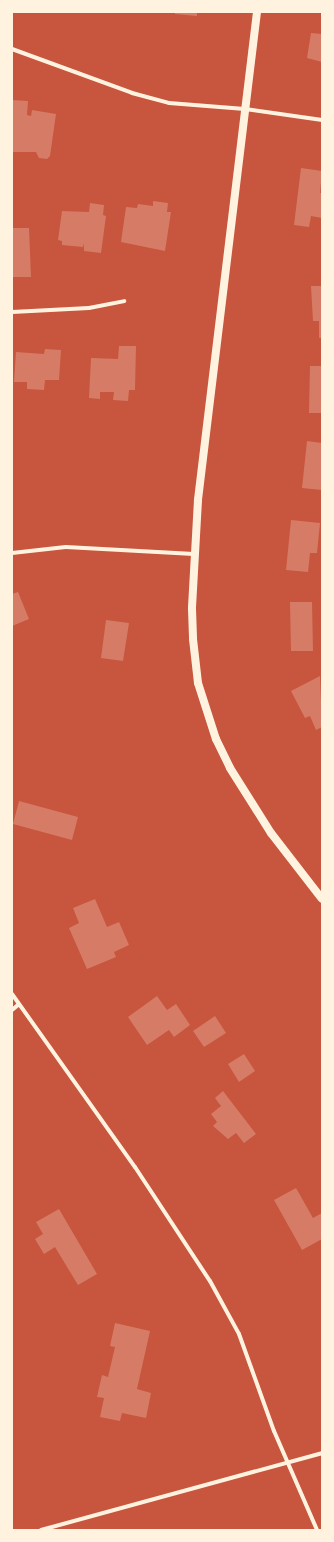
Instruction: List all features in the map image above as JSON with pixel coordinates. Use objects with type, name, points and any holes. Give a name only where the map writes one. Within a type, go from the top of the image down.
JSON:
[{"type":"main road","points":[[257,12],[198,500],[192,608],[195,666],[216,739],[247,799],[322,899]]},
{"type":"street","points":[[12,49],[132,93],[169,103],[245,109],[322,120]]},
{"type":"street","points":[[12,312],[89,308],[124,301]]},
{"type":"street","points":[[12,553],[66,547],[194,554]]},
{"type":"street","points":[[12,994],[18,1005],[135,1167],[210,1281],[239,1334],[288,1463],[317,1530]]},
{"type":"street","points":[[12,1010],[18,1005]]},
{"type":"street","points":[[41,1530],[322,1453]]},
{"type":"building","points":[[175,12],[197,12],[197,16],[175,14]]},
{"type":"building","points":[[311,33],[322,34],[322,62],[307,58]]},
{"type":"building","points":[[12,100],[28,101],[27,115],[31,116],[32,110],[56,114],[50,156],[47,159],[39,158],[36,152],[12,152]]},
{"type":"building","points":[[301,168],[322,171],[320,193],[322,193],[322,218],[311,216],[309,227],[294,225]]},
{"type":"building","points":[[153,201],[168,203],[167,212],[171,212],[165,251],[121,242],[126,207],[137,208],[138,204],[153,206]]},
{"type":"building","points":[[90,203],[104,205],[103,215],[106,216],[101,253],[84,251],[84,243],[83,247],[62,245],[62,241],[58,240],[62,211],[89,212]]},
{"type":"building","points":[[13,228],[29,228],[31,277],[12,277]]},
{"type":"building","points":[[311,286],[322,286],[322,338],[319,338],[319,321],[313,321]]},
{"type":"building","points":[[119,346],[136,346],[135,390],[129,390],[128,401],[113,400],[114,392],[100,392],[100,399],[89,398],[91,358],[118,359]]},
{"type":"building","points":[[45,349],[61,350],[59,380],[45,380],[44,390],[27,389],[27,382],[14,382],[16,352],[44,354]]},
{"type":"building","points":[[310,366],[322,366],[322,413],[309,413]]},
{"type":"building","points":[[307,441],[322,443],[322,490],[302,488]]},
{"type":"building","points":[[291,520],[320,523],[317,553],[310,553],[308,572],[286,570]]},
{"type":"building","points":[[18,592],[29,619],[12,626],[12,594]]},
{"type":"building","points":[[290,602],[312,602],[313,651],[291,651]]},
{"type":"building","points":[[106,620],[129,623],[123,661],[101,658]]},
{"type":"building","points":[[320,676],[322,727],[316,730],[310,716],[305,718],[291,691]]},
{"type":"building","points":[[19,801],[78,817],[72,840],[13,824]]},
{"type":"building","points":[[95,899],[107,927],[119,922],[129,945],[114,952],[116,957],[87,969],[69,928],[79,923],[73,908]]},
{"type":"building","points":[[157,996],[167,1010],[176,1004],[190,1025],[174,1037],[169,1030],[147,1045],[128,1017]]},
{"type":"building","points":[[215,1016],[226,1033],[204,1047],[193,1031]]},
{"type":"building","points":[[244,1054],[255,1071],[239,1082],[228,1064]]},
{"type":"building","points":[[223,1091],[256,1134],[244,1143],[236,1133],[228,1139],[213,1126],[217,1122],[211,1114],[221,1106],[215,1098]]},
{"type":"building","points":[[296,1188],[313,1218],[322,1213],[322,1239],[302,1250],[274,1200]]},
{"type":"building","points":[[59,1209],[97,1274],[78,1285],[55,1247],[44,1254],[35,1239],[43,1234],[36,1222]]},
{"type":"building","points":[[115,1323],[150,1331],[137,1389],[151,1393],[146,1418],[122,1413],[120,1421],[100,1417],[104,1398],[97,1397],[102,1375],[108,1377],[115,1347],[110,1346]]}]
